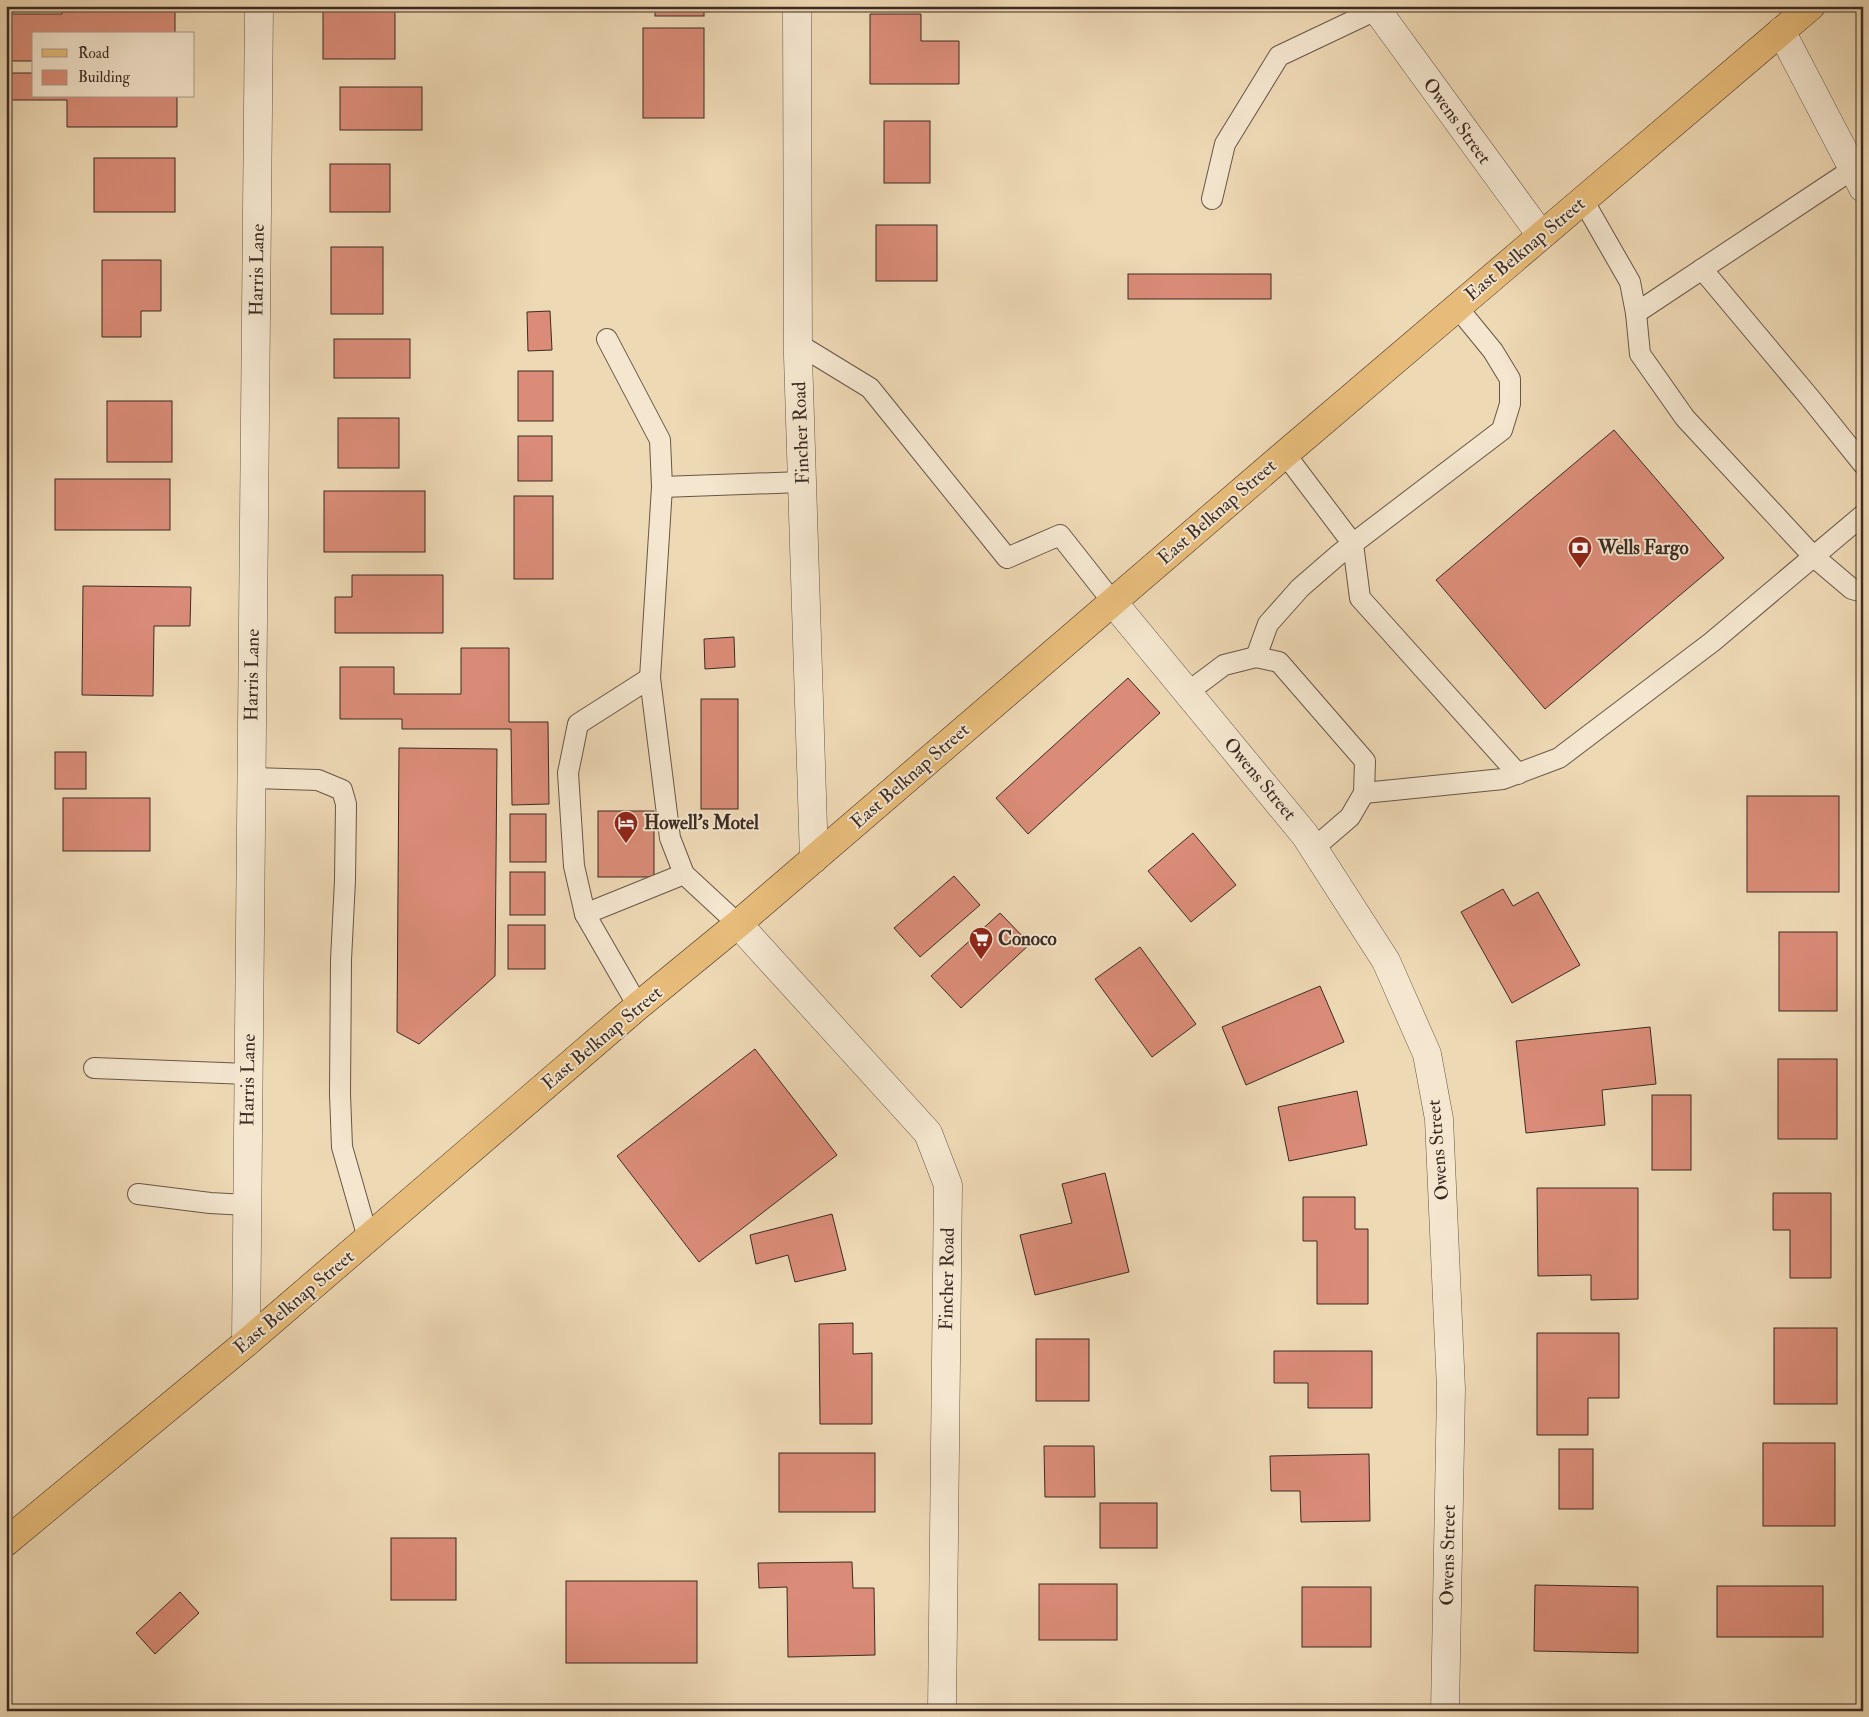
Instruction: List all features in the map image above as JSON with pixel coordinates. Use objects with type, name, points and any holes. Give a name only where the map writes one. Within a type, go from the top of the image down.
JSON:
[{"type":"main road","name":"East Belknap Street","points":[[6,1542],[246,1343],[638,1006],[814,859],[1112,601],[1811,6]]},
{"type":"street","name":"Harris Lane","points":[[246,1343],[259,6]]},
{"type":"street","name":"Fincher Road","points":[[797,6],[798,344],[814,859]]},
{"type":"street","name":"Owens Street","points":[[1375,8],[1541,236]]},
{"type":"street","points":[[1782,31],[1858,179]]},
{"type":"street","name":"Owens Street","points":[[1112,601],[1305,834],[1386,961],[1427,1054],[1439,1119],[1451,1388],[1445,1711]]},
{"type":"street","name":"Fincher Road","points":[[738,924],[928,1133],[948,1185],[942,1711]]},
{"type":"lane","points":[[1212,199],[1225,144],[1280,56],[1375,8]]},
{"type":"lane","points":[[1636,313],[1702,269],[1858,179]]},
{"type":"lane","points":[[1583,200],[1630,282],[1636,313],[1640,354],[1685,418],[1813,556],[1852,589],[1863,592]]},
{"type":"lane","points":[[1702,269],[1863,464]]},
{"type":"lane","points":[[1256,657],[1268,624],[1300,588],[1338,554],[1502,430],[1510,404],[1510,379],[1493,351],[1457,307]]},
{"type":"lane","points":[[607,339],[660,440],[662,487],[650,678],[670,838],[684,874],[738,924]]},
{"type":"lane","points":[[798,344],[870,388],[1007,558],[1060,535],[1112,601]]},
{"type":"lane","points":[[1285,454],[1353,544],[1360,598],[1518,774]]},
{"type":"lane","points":[[662,487],[802,482]]},
{"type":"lane","points":[[1364,793],[1503,779],[1559,758],[1712,642],[1863,514]]},
{"type":"lane","points":[[1188,692],[1224,665],[1256,657],[1279,662],[1365,761],[1364,793],[1350,817],[1314,848]]},
{"type":"lane","points":[[638,1006],[585,914],[574,866],[568,773],[578,724],[650,678]]},
{"type":"lane","points":[[251,778],[318,780],[342,790],[346,804],[345,880],[340,960],[342,1147],[368,1238]]},
{"type":"lane","points":[[585,914],[684,874]]},
{"type":"lane","points":[[94,1068],[248,1074]]},
{"type":"lane","points":[[138,1194],[210,1204],[247,1205]]},
{"type":"building","points":[[62,6],[175,6],[175,32],[32,32],[32,61],[6,61],[6,14],[62,14]]},
{"type":"building","points":[[655,6],[704,6],[704,16],[655,16]]},
{"type":"building","points":[[323,9],[395,9],[395,59],[323,59]]},
{"type":"building","points":[[870,14],[921,14],[921,41],[959,41],[959,84],[870,84]]},
{"type":"building","points":[[643,28],[704,28],[704,118],[643,118]]},
{"type":"building","points":[[6,73],[32,73],[32,98],[177,98],[177,127],[67,127],[67,100],[6,100]]},
{"type":"building","points":[[340,87],[422,87],[422,130],[340,130]]},
{"type":"building","points":[[884,121],[930,121],[930,183],[884,183]]},
{"type":"building","points":[[94,158],[175,158],[175,212],[94,212]]},
{"type":"building","points":[[330,164],[390,164],[390,212],[330,212]]},
{"type":"building","points":[[876,225],[937,225],[937,281],[876,281]]},
{"type":"building","points":[[331,247],[383,247],[383,314],[331,314]]},
{"type":"building","points":[[102,260],[161,260],[161,311],[141,311],[141,337],[102,337]]},
{"type":"building","points":[[1128,274],[1271,274],[1271,299],[1128,299]]},
{"type":"building","points":[[550,311],[552,350],[528,351],[527,312]]},
{"type":"building","points":[[334,339],[410,339],[410,378],[334,378]]},
{"type":"building","points":[[518,371],[553,371],[553,421],[518,421]]},
{"type":"building","points":[[107,401],[172,401],[172,462],[107,462]]},
{"type":"building","points":[[338,418],[399,418],[399,468],[338,468]]},
{"type":"building","name":"Wells Fargo","points":[[1614,430],[1724,558],[1545,709],[1436,580]]},
{"type":"building","points":[[518,436],[552,436],[552,481],[518,481]]},
{"type":"building","points":[[55,479],[170,479],[170,530],[55,530]]},
{"type":"building","points":[[324,491],[425,491],[425,552],[324,552]]},
{"type":"building","points":[[514,496],[553,496],[553,579],[514,579]]},
{"type":"building","points":[[352,575],[443,575],[443,633],[335,633],[335,597],[352,597]]},
{"type":"building","points":[[83,586],[191,587],[190,626],[154,626],[153,696],[82,695]]},
{"type":"building","points":[[734,637],[735,667],[705,669],[704,639]]},
{"type":"building","points":[[461,648],[509,648],[509,722],[548,722],[549,804],[512,805],[511,729],[402,729],[402,719],[340,719],[340,667],[394,667],[394,694],[461,694]]},
{"type":"building","points":[[1128,678],[1160,713],[1028,834],[996,798]]},
{"type":"building","points":[[701,699],[738,699],[738,809],[701,809]]},
{"type":"building","points":[[399,748],[497,749],[495,976],[419,1044],[397,1032]]},
{"type":"building","points":[[55,752],[86,752],[86,789],[55,789]]},
{"type":"building","points":[[1747,796],[1839,796],[1839,892],[1747,892]]},
{"type":"building","points":[[63,798],[150,798],[150,851],[63,851]]},
{"type":"building","name":"Howell's Motel","points":[[598,811],[654,811],[654,877],[598,877]]},
{"type":"building","points":[[510,814],[546,814],[546,862],[510,862]]},
{"type":"building","points":[[1193,833],[1236,885],[1191,922],[1148,871]]},
{"type":"building","points":[[510,872],[545,872],[545,915],[510,915]]},
{"type":"building","name":"Conoco","points":[[954,876],[980,905],[920,957],[894,928]]},
{"type":"building","points":[[1503,889],[1513,906],[1538,892],[1580,965],[1512,1003],[1461,912]]},
{"type":"building","name":"Conoco","points":[[1000,913],[1030,944],[961,1008],[931,976]]},
{"type":"building","points":[[508,925],[545,925],[545,969],[508,969]]},
{"type":"building","points":[[1779,932],[1837,932],[1837,1011],[1779,1011]]},
{"type":"building","points":[[1140,947],[1196,1024],[1152,1057],[1095,979]]},
{"type":"building","points":[[1320,986],[1344,1042],[1246,1085],[1222,1027]]},
{"type":"building","points":[[1650,1027],[1656,1084],[1602,1090],[1605,1125],[1526,1133],[1516,1041]]},
{"type":"building","points":[[755,1049],[837,1155],[699,1262],[617,1156]]},
{"type":"building","points":[[1778,1059],[1837,1059],[1837,1139],[1778,1139]]},
{"type":"building","points":[[1357,1091],[1367,1145],[1289,1161],[1278,1107]]},
{"type":"building","points":[[1652,1095],[1691,1095],[1691,1170],[1652,1170]]},
{"type":"building","points":[[1105,1173],[1129,1272],[1035,1295],[1020,1235],[1072,1223],[1062,1184]]},
{"type":"building","points":[[1537,1188],[1638,1188],[1638,1299],[1591,1300],[1591,1275],[1538,1276]]},
{"type":"building","points":[[1773,1193],[1831,1193],[1831,1278],[1790,1278],[1790,1230],[1773,1230]]},
{"type":"building","points":[[1303,1197],[1355,1197],[1355,1229],[1368,1229],[1368,1304],[1317,1304],[1317,1241],[1303,1241]]},
{"type":"building","points":[[832,1214],[846,1270],[795,1282],[788,1255],[756,1264],[750,1235]]},
{"type":"building","points":[[853,1323],[853,1354],[872,1353],[872,1424],[820,1424],[819,1324]]},
{"type":"building","points":[[1774,1328],[1837,1328],[1837,1404],[1774,1404]]},
{"type":"building","points":[[1537,1333],[1619,1333],[1619,1398],[1588,1398],[1588,1435],[1537,1435]]},
{"type":"building","points":[[1036,1339],[1089,1339],[1089,1401],[1036,1401]]},
{"type":"building","points":[[1274,1351],[1372,1351],[1372,1408],[1308,1408],[1308,1383],[1274,1383]]},
{"type":"building","points":[[1763,1443],[1835,1443],[1835,1526],[1763,1526]]},
{"type":"building","points":[[1044,1446],[1094,1446],[1095,1497],[1045,1497]]},
{"type":"building","points":[[1559,1449],[1593,1449],[1593,1509],[1559,1509]]},
{"type":"building","points":[[779,1453],[875,1453],[875,1512],[779,1512]]},
{"type":"building","points":[[1369,1454],[1370,1521],[1301,1522],[1300,1491],[1271,1491],[1270,1456]]},
{"type":"building","points":[[1100,1503],[1157,1503],[1157,1548],[1100,1548]]},
{"type":"building","points":[[391,1538],[456,1538],[456,1600],[391,1600]]},
{"type":"building","points":[[852,1562],[853,1588],[874,1588],[875,1655],[788,1657],[787,1587],[759,1588],[758,1563]]},
{"type":"building","points":[[566,1581],[697,1581],[697,1663],[566,1663]]},
{"type":"building","points":[[1039,1584],[1117,1584],[1117,1640],[1039,1640]]},
{"type":"building","points":[[1535,1585],[1638,1587],[1638,1653],[1534,1651]]},
{"type":"building","points":[[1717,1586],[1823,1586],[1823,1637],[1717,1637]]},
{"type":"building","points":[[1302,1587],[1371,1587],[1371,1647],[1302,1647]]},
{"type":"building","points":[[180,1592],[199,1613],[155,1654],[136,1633]]},
{"type":"place","name":"Wells Fargo","points":[[1580,569]]},
{"type":"place","name":"Howell's Motel","points":[[626,844]]},
{"type":"place","name":"Conoco","points":[[981,960]]}]
